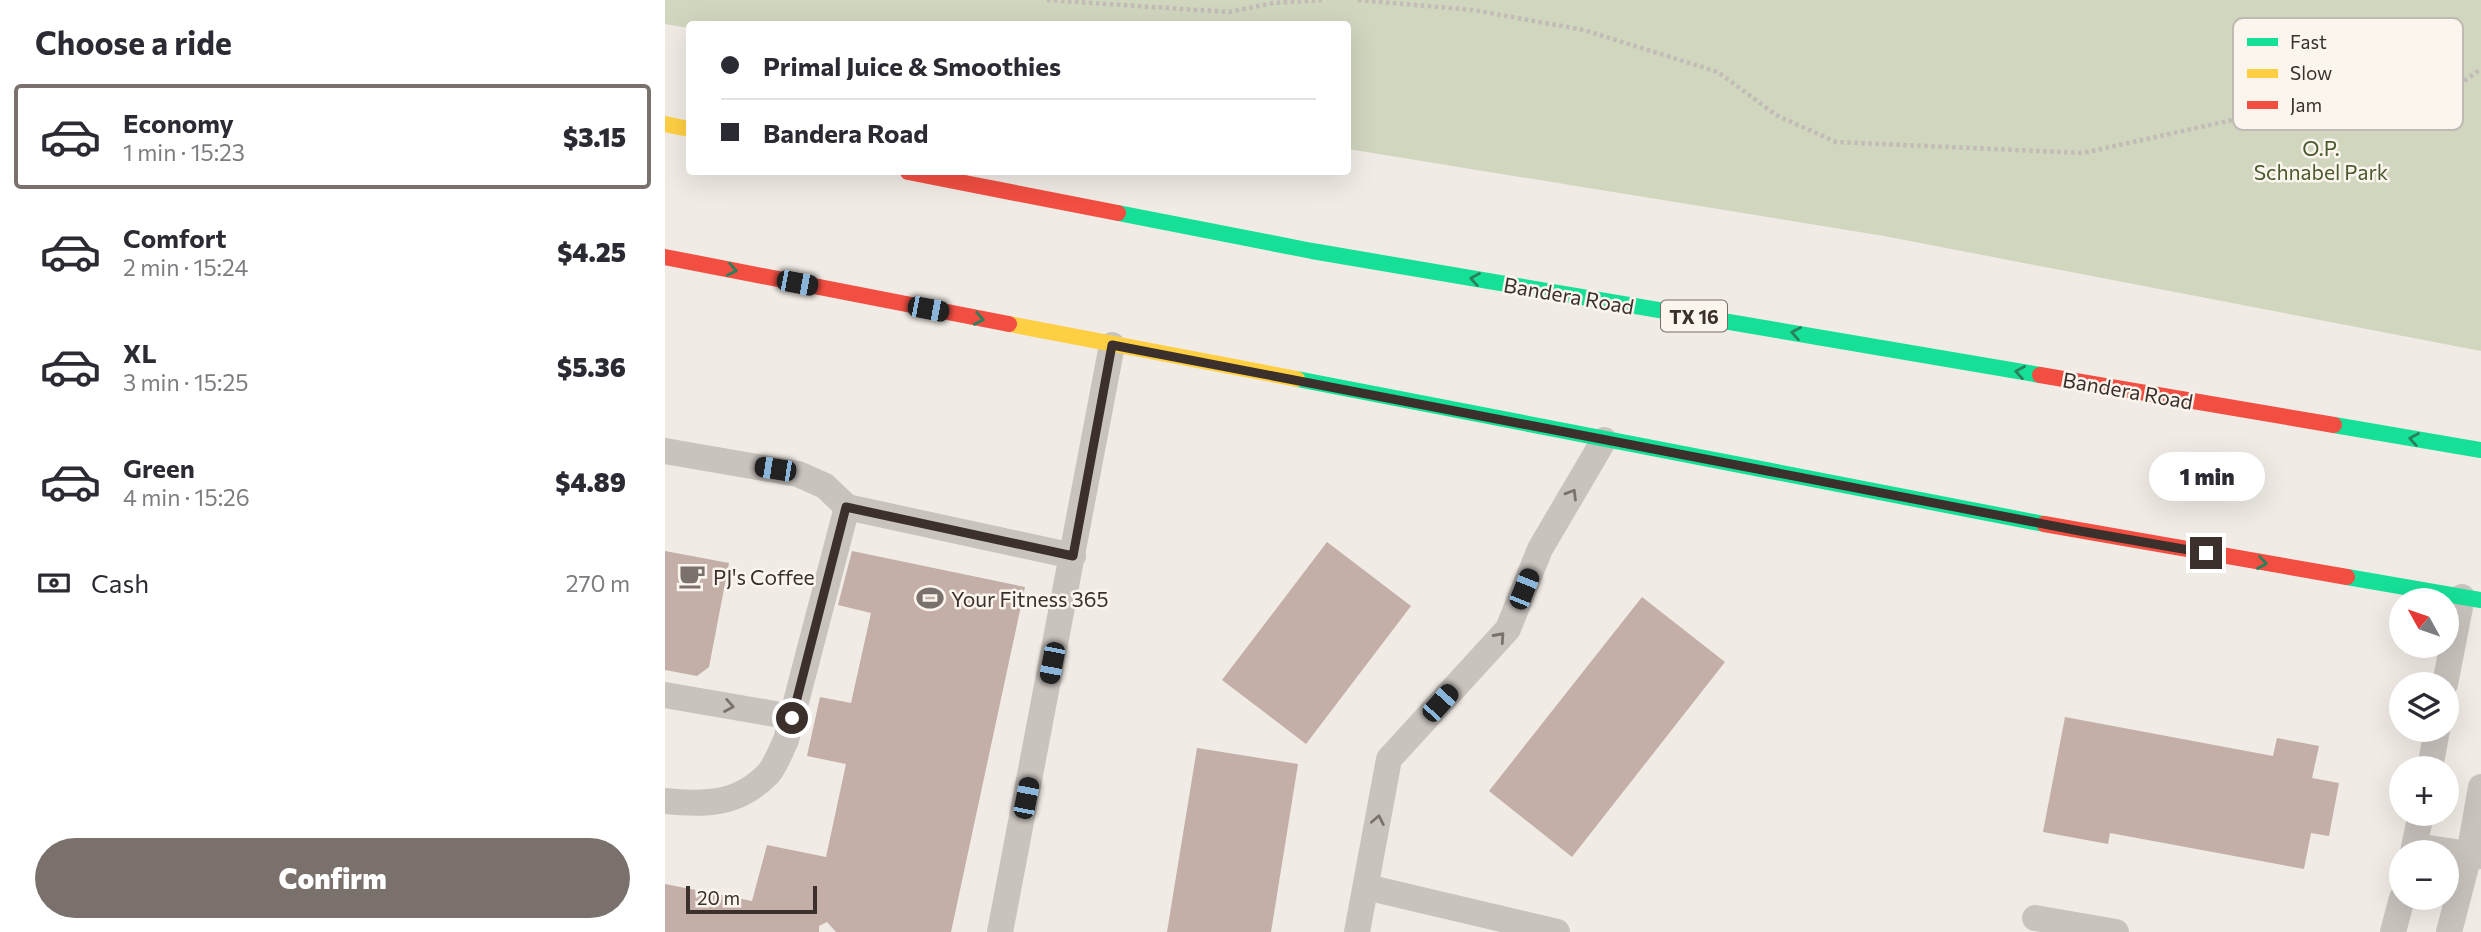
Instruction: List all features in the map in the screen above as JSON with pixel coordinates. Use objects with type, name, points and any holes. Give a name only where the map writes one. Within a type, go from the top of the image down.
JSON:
[{"type":"main road","points":[[665,124],[686,128]]},
{"type":"main road","name":"Bandera Road","points":[[923,175],[1326,253],[2481,450]]},
{"type":"main road","points":[[665,257],[2080,531],[2472,598]]},
{"type":"lane","points":[[1000,932],[1112,345]]},
{"type":"lane","points":[[1357,932],[1389,759],[1508,629],[1543,543],[1604,440]]},
{"type":"lane","points":[[665,451],[799,474],[825,486],[846,507],[1073,556]]},
{"type":"lane","points":[[665,801],[702,805],[739,796],[769,773],[786,740],[846,507]]},
{"type":"lane","points":[[2449,672],[2472,598]]},
{"type":"lane","points":[[665,695],[792,718]]},
{"type":"lane","points":[[2449,932],[2475,855],[2481,787]]},
{"type":"lane","points":[[1366,887],[1557,932]]},
{"type":"lane","points":[[2393,932],[2399,910]]},
{"type":"lane","points":[[2035,918],[2116,932]]},
{"type":"path","points":[[1047,0],[1229,12],[1273,3],[1322,0]]},
{"type":"path","points":[[1358,0],[1473,10],[1584,30],[1718,72],[1776,115],[1836,142],[2083,153],[2233,120]]},
{"type":"path","points":[[2463,82],[2481,69]]},
{"type":"green space","name":"O.P. Schnabel Park","points":[[665,0],[2481,0],[2481,351],[1884,236],[1351,149],[1351,21],[686,21],[686,28],[665,24]]},
{"type":"building","points":[[1327,542],[1411,606],[1306,744],[1222,680]]},
{"type":"building","points":[[665,551],[729,563],[709,667],[697,676],[665,670]]},
{"type":"building","points":[[852,551],[1025,587],[951,932],[836,932],[827,922],[819,926],[819,932],[665,932],[665,884],[752,901],[767,845],[826,857],[846,764],[807,756],[820,697],[851,703],[871,613],[838,605]]},
{"type":"building","points":[[1642,597],[1725,662],[1572,857],[1489,791]]},
{"type":"building","points":[[2065,717],[2273,756],[2277,738],[2319,746],[2312,778],[2339,783],[2329,836],[2311,833],[2304,869],[2110,833],[2108,844],[2043,832]]},
{"type":"building","points":[[1197,748],[1298,764],[1271,932],[1167,932]]},
{"type":"traffic: fast","points":[[1118,213],[1312,251],[2040,375]]},
{"type":"traffic: fast","points":[[1297,379],[2044,524]]},
{"type":"traffic: fast","points":[[2334,425],[2481,450]]},
{"type":"traffic: fast","points":[[2347,577],[2481,600]]},
{"type":"traffic: slow","points":[[665,124],[686,128]]},
{"type":"traffic: slow","points":[[1009,324],[1297,379]]},
{"type":"traffic: jam","points":[[923,175],[1118,213]]},
{"type":"traffic: jam","points":[[665,257],[1009,324]]},
{"type":"traffic: jam","points":[[2040,375],[2334,425]]},
{"type":"traffic: jam","points":[[2044,524],[2347,577]]},
{"type":"place","name":"PJ's Coffee","points":[[692,576]]},
{"type":"place","name":"Your Fitness 365","points":[[930,598]]},
{"type":"route","points":[[792,718],[846,507],[1073,556],[1112,345],[2206,553]]}]
